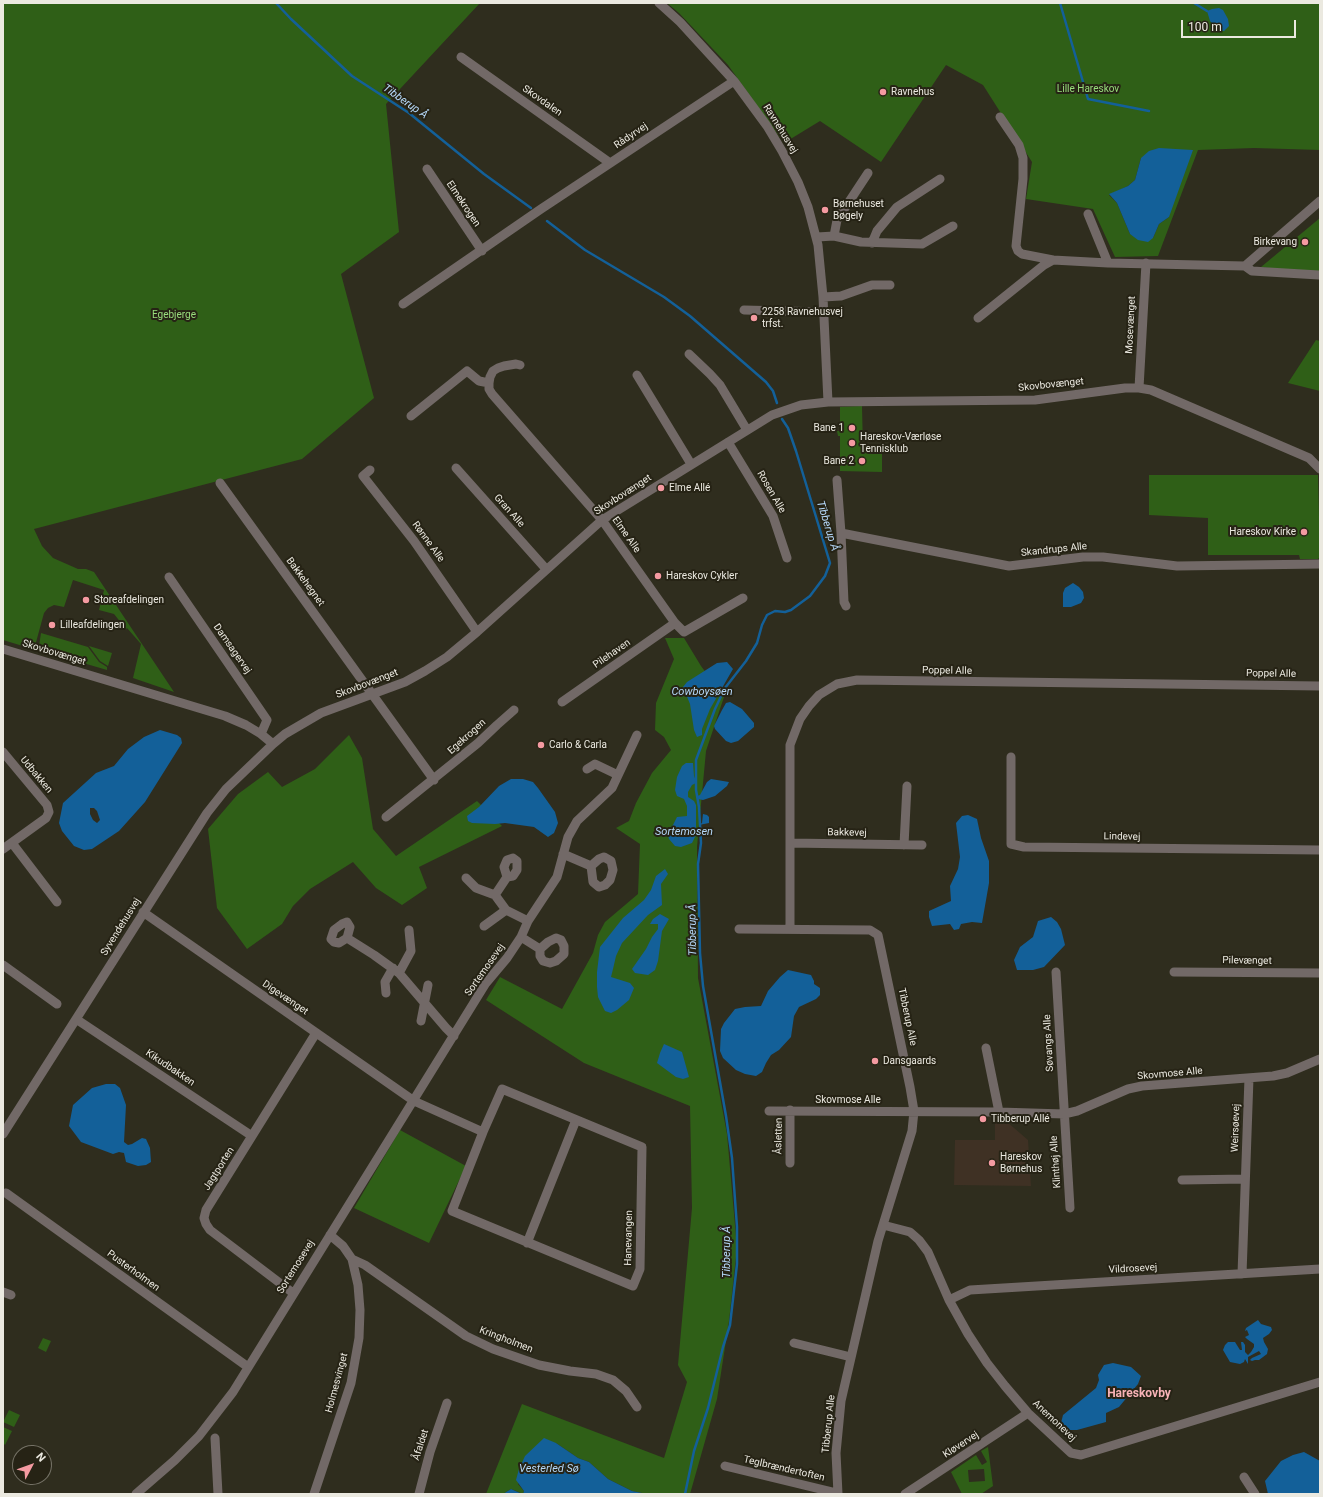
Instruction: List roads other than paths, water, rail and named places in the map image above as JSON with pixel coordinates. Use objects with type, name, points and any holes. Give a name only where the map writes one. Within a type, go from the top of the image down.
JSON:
[{"type":"street","name":"Ravnehusvej","points":[[659,3],[680,22],[734,81],[782,151],[798,182],[808,207],[817,237],[823,297],[828,402]]},
{"type":"street","name":"Skovdalen","points":[[461,57],[610,163]]},
{"type":"street","name":"Rådyrvej","points":[[482,251],[541,209],[734,81]]},
{"type":"street","points":[[1000,117],[1018,145],[1023,158],[1016,246],[1018,251],[1022,254],[1053,260],[1108,263],[1245,266],[1252,271],[1319,276]]},
{"type":"street","name":"Elmekrogen","points":[[427,169],[482,251]]},
{"type":"street","points":[[834,236],[837,220],[868,173]]},
{"type":"street","points":[[872,243],[877,231],[897,207],[940,179]]},
{"type":"street","points":[[1245,266],[1320,201]]},
{"type":"street","points":[[1088,214],[1108,263]]},
{"type":"street","points":[[817,237],[834,236],[872,243],[922,244],[953,226]]},
{"type":"street","points":[[403,304],[482,251]]},
{"type":"street","points":[[978,318],[1044,265],[1053,260]]},
{"type":"street","name":"Mosevænget","points":[[1139,388],[1146,263]]},
{"type":"street","points":[[823,297],[841,296],[872,285],[890,285]]},
{"type":"street","points":[[744,310],[823,312]]},
{"type":"street","points":[[689,354],[720,386],[747,430]]},
{"type":"street","points":[[412,416],[467,371],[479,381],[488,383],[493,371],[498,368],[516,364],[520,365]]},
{"type":"street","points":[[637,375],[691,464]]},
{"type":"street","name":"Elme Alle","points":[[488,383],[492,394],[507,409],[602,520],[675,623]]},
{"type":"street","name":"Skovbovænget","points":[[3,649],[225,716],[246,724],[273,744],[285,734],[321,713],[405,682],[447,657],[602,520],[772,415],[801,405],[828,402],[1035,400],[1125,388],[1139,388],[1151,390],[1308,458],[1320,469]]},
{"type":"street","name":"Rosen Alle","points":[[728,442],[773,516],[787,558]]},
{"type":"street","name":"Gran Alle","points":[[456,468],[546,569]]},
{"type":"street","name":"Rønne Alle","points":[[370,470],[363,476],[414,541],[477,632]]},
{"type":"street","points":[[837,480],[844,602],[846,606]]},
{"type":"street","name":"Bakkehegnet","points":[[220,483],[372,694]]},
{"type":"street","name":"Skandrups Alle","points":[[841,533],[1009,566],[1083,557],[1103,557],[1177,566],[1320,564]]},
{"type":"street","name":"Damsagervej","points":[[169,577],[268,720],[261,734]]},
{"type":"street","points":[[675,623],[684,632],[743,598]]},
{"type":"street","name":"Pilehaven","points":[[562,702],[675,623]]},
{"type":"street","name":"Poppel Alle","points":[[790,928],[790,745],[800,719],[809,706],[819,695],[837,684],[863,680],[1320,686]]},
{"type":"street","points":[[372,694],[434,780]]},
{"type":"street","name":"Egekrogen","points":[[386,817],[434,780],[514,710]]},
{"type":"street","name":"Sortemosevej","points":[[141,1493],[204,1430],[233,1392],[486,983],[507,958],[521,937],[528,921],[557,877],[568,837],[577,821],[612,788],[637,735]]},
{"type":"street","name":"Syvendehusvej","points":[[3,1134],[207,813],[226,789],[273,744]]},
{"type":"street","name":"Udbakken","points":[[3,752],[47,805],[49,812],[46,818],[3,849]]},
{"type":"street","name":"Lindevej","points":[[1011,757],[1011,844],[1024,847],[1320,850]]},
{"type":"street","points":[[588,769],[595,764],[618,775]]},
{"type":"street","points":[[904,845],[907,786]]},
{"type":"street","points":[[12,843],[57,902]]},
{"type":"street","name":"Bakkevej","points":[[790,843],[922,845]]},
{"type":"street","points":[[563,854],[591,866]]},
{"type":"street","points":[[495,895],[507,877]]},
{"type":"street","points":[[466,878],[476,888],[495,895],[506,910],[528,921]]},
{"type":"street","points":[[484,926],[506,910]]},
{"type":"street","name":"Digevænget","points":[[143,912],[414,1101]]},
{"type":"street","name":"Tibberup Alle","points":[[739,929],[790,928],[870,930],[878,935],[906,1064],[914,1111],[912,1131],[882,1225],[841,1401],[836,1453],[837,1494]]},
{"type":"street","points":[[386,993],[386,982],[411,951],[409,930]]},
{"type":"street","points":[[521,937],[540,948]]},
{"type":"street","points":[[347,938],[396,971],[454,1036]]},
{"type":"street","points":[[3,965],[57,1004]]},
{"type":"street","name":"Søvangs Alle","points":[[1056,972],[1064,1114]]},
{"type":"street","name":"Pilevænget","points":[[1174,972],[1320,973]]},
{"type":"street","points":[[421,1022],[428,985]]},
{"type":"street","name":"Kikudbakken","points":[[76,1018],[252,1136]]},
{"type":"street","name":"Jagtporten","points":[[293,1293],[210,1230],[204,1218],[206,1210],[316,1033]]},
{"type":"street","points":[[986,1048],[999,1112]]},
{"type":"street","name":"Skovmose Alle","points":[[768,1111],[914,1111],[1064,1114],[1077,1111],[1128,1089],[1142,1086],[1249,1078],[1287,1073],[1320,1059]]},
{"type":"street","name":"Weirsøevej","points":[[1242,1274],[1249,1078]]},
{"type":"street","name":"Hanevangen","points":[[502,1089],[642,1147],[640,1269],[632,1286],[452,1211],[483,1132],[502,1089]]},
{"type":"street","points":[[414,1101],[483,1132]]},
{"type":"street","name":"Åsletten","points":[[790,1110],[790,1163]]},
{"type":"street","name":"Klinthøj Alle","points":[[1064,1114],[1070,1208]]},
{"type":"street","points":[[527,1243],[576,1120]]},
{"type":"street","points":[[1182,1180],[1245,1178]]},
{"type":"street","name":"Pusterholmen","points":[[6,1193],[248,1367]]},
{"type":"street","name":"Anemonevej","points":[[882,1225],[910,1232],[919,1240],[928,1252],[949,1300],[968,1334],[984,1358],[1028,1414],[1071,1452],[1081,1455],[1320,1382]]},
{"type":"street","name":"Holmesvinget","points":[[314,1494],[351,1383],[356,1363],[359,1338],[360,1310],[358,1285],[352,1259],[343,1246],[330,1235]]},
{"type":"street","name":"Kringholmen","points":[[352,1259],[365,1265],[466,1336],[492,1349],[539,1365],[596,1374],[613,1380],[626,1391],[637,1407]]},
{"type":"street","name":"Vildrosevej","points":[[949,1300],[970,1290],[1320,1269]]},
{"type":"street","points":[[794,1343],[851,1357]]},
{"type":"street","name":"Åfaldet","points":[[419,1494],[430,1452],[447,1403]]},
{"type":"street","name":"Kløvervej","points":[[905,1494],[1028,1414]]},
{"type":"street","points":[[216,1438],[218,1494]]},
{"type":"street","name":"Teglbrændertoften","points":[[725,1466],[837,1494]]},
{"type":"street","points":[[1244,1477],[1255,1494]]},
{"type":"water","points":[[1219,8],[1223,10],[1228,19],[1229,26],[1224,31],[1218,30],[1210,21],[1207,11]]},
{"type":"water","points":[[1159,148],[1193,150],[1169,217],[1159,224],[1153,238],[1148,242],[1138,240],[1130,234],[1117,203],[1109,194],[1128,186],[1135,180],[1141,158],[1149,151]]},
{"type":"water","points":[[1073,583],[1083,592],[1084,598],[1081,603],[1071,607],[1063,607],[1063,593],[1065,588]]},
{"type":"water","name":"Cowboysøen","points":[[727,662],[733,669],[710,709],[702,729],[702,735],[697,737],[694,730],[690,704],[683,687],[687,682],[717,663]]},
{"type":"water","points":[[730,702],[742,709],[754,723],[754,727],[738,741],[731,743],[726,741],[714,726],[726,703]]},
{"type":"water","points":[[160,730],[177,735],[181,738],[182,743],[145,802],[119,831],[92,849],[84,850],[74,846],[62,831],[59,823],[63,803],[96,773],[114,766],[128,749],[144,737]],"holes":[[[90,808],[94,808],[97,811],[100,820],[97,823],[93,820],[90,814]]]},
{"type":"water","name":"Sortemosen","points":[[686,763],[693,763],[696,781],[688,792],[688,797],[694,801],[696,805],[696,835],[692,843],[681,847],[675,846],[669,839],[667,832],[677,817],[687,816],[687,806],[684,799],[677,796],[675,790],[677,777],[682,766]]},
{"type":"water","points":[[511,779],[523,779],[533,782],[538,788],[555,812],[558,823],[554,833],[548,837],[534,827],[505,823],[472,823],[468,821],[467,816],[479,807],[499,786]]},
{"type":"water","points":[[711,779],[729,782],[727,786],[715,796],[703,800],[698,799],[697,796],[700,795],[707,782]]},
{"type":"water","points":[[703,814],[709,817],[709,823],[699,825],[702,823]]},
{"type":"water","points":[[968,815],[977,819],[981,838],[989,861],[989,883],[982,923],[972,922],[961,924],[959,929],[954,930],[950,924],[932,926],[929,911],[951,901],[950,886],[958,869],[960,857],[956,823],[962,816]]},
{"type":"water","points":[[665,869],[668,874],[661,884],[662,905],[648,915],[622,943],[616,956],[611,977],[630,983],[634,988],[629,1000],[611,1013],[605,1011],[598,997],[597,987],[600,947],[623,918],[644,900],[651,890],[656,876]]},
{"type":"water","points":[[660,914],[669,919],[662,931],[658,961],[655,970],[648,975],[635,973],[632,969],[658,929],[658,924],[650,924],[653,919]]},
{"type":"water","points":[[1051,917],[1057,922],[1061,929],[1065,945],[1044,967],[1033,970],[1017,970],[1014,960],[1020,947],[1033,937],[1038,921]]},
{"type":"water","points":[[788,970],[811,975],[814,984],[820,988],[820,995],[816,999],[799,1007],[794,1016],[791,1037],[779,1050],[771,1055],[762,1072],[756,1076],[745,1074],[736,1070],[723,1058],[720,1051],[721,1029],[724,1023],[735,1009],[761,1006],[768,991]]},
{"type":"water","points":[[664,1044],[682,1052],[689,1077],[683,1079],[676,1077],[657,1063]]},
{"type":"water","points":[[106,1084],[115,1084],[120,1088],[126,1105],[124,1142],[128,1145],[142,1138],[146,1139],[150,1148],[151,1162],[146,1165],[138,1166],[126,1162],[124,1153],[119,1152],[113,1154],[81,1142],[69,1126],[73,1105],[92,1088]]},
{"type":"water","points":[[1258,1320],[1261,1324],[1271,1327],[1272,1330],[1263,1338],[1268,1349],[1267,1354],[1259,1360],[1250,1360],[1261,1354],[1259,1351],[1248,1357],[1248,1364],[1245,1359],[1244,1362],[1240,1364],[1230,1362],[1223,1350],[1225,1345],[1228,1342],[1235,1342],[1240,1350],[1242,1350],[1241,1342],[1243,1342],[1245,1345],[1245,1352],[1248,1355],[1254,1347],[1254,1344],[1245,1337],[1249,1335],[1247,1330],[1245,1331],[1246,1328]]},
{"type":"water","points":[[1113,1363],[1131,1367],[1141,1376],[1138,1384],[1119,1407],[1106,1413],[1106,1422],[1077,1430],[1061,1430],[1056,1425],[1061,1423],[1063,1415],[1096,1388],[1099,1380],[1098,1375],[1104,1365]]},
{"type":"water","name":"Vesterled Sø","points":[[544,1438],[556,1443],[578,1458],[589,1462],[608,1479],[632,1491],[647,1494],[523,1494],[524,1491],[516,1480],[519,1469],[525,1456]]},
{"type":"water","points":[[1304,1452],[1320,1461],[1320,1494],[1268,1494],[1265,1481],[1281,1461],[1293,1455]]},
{"type":"water","points":[[511,1489],[523,1494],[503,1494]]},
{"type":"waterway","name":"Tibberup Å","points":[[276,3],[352,76],[409,113],[484,174],[531,208]]},
{"type":"waterway","points":[[1060,3],[1088,99],[1149,111]]},
{"type":"waterway","points":[[1194,3],[1207,11]]},
{"type":"waterway","name":"Tibberup Å","points":[[547,221],[585,250],[664,297],[690,316],[766,382],[773,391],[777,403]]},
{"type":"waterway","name":"Tibberup Å","points":[[685,1494],[694,1451],[708,1408],[730,1325],[737,1264],[737,1227],[732,1158],[703,986],[700,953],[698,864],[701,843],[699,807],[696,790],[696,760],[715,709],[725,688],[746,661],[757,643],[762,625],[767,615],[775,611],[785,612],[791,610],[810,596],[825,576],[830,563],[796,451],[788,428],[782,419]]},
{"type":"place","name":"Ravnehus","points":[[883,92]]},
{"type":"place","name":"Børnehuset Bøgely","points":[[825,210]]},
{"type":"place","name":"Birkevang","points":[[1305,242]]},
{"type":"place","name":"2258 Ravnehusvej trfst.","points":[[754,318]]},
{"type":"place","name":"Bane 1","points":[[852,428]]},
{"type":"place","name":"Hareskov-Værløse Tennisklub","points":[[852,443]]},
{"type":"place","name":"Bane 2","points":[[862,461]]},
{"type":"place","name":"Elme Allé","points":[[661,488]]},
{"type":"place","name":"Hareskov Kirke","points":[[1304,532]]},
{"type":"place","name":"Hareskov Cykler","points":[[658,576]]},
{"type":"place","name":"Storeafdelingen","points":[[86,600]]},
{"type":"place","name":"Lilleafdelingen","points":[[52,625]]},
{"type":"place","name":"Carlo & Carla","points":[[541,745]]},
{"type":"place","name":"Dansgaards","points":[[875,1061]]},
{"type":"place","name":"Tibberup Allé","points":[[983,1119]]},
{"type":"place","name":"Hareskov Børnehus","points":[[992,1163]]},
{"type":"district","name":"Hareskovby","points":[[1139,1394]]},
{"type":"park label","name":"Lille Hareskov","points":[[1088,89]]},
{"type":"park label","name":"Egebjerge","points":[[174,315]]}]
